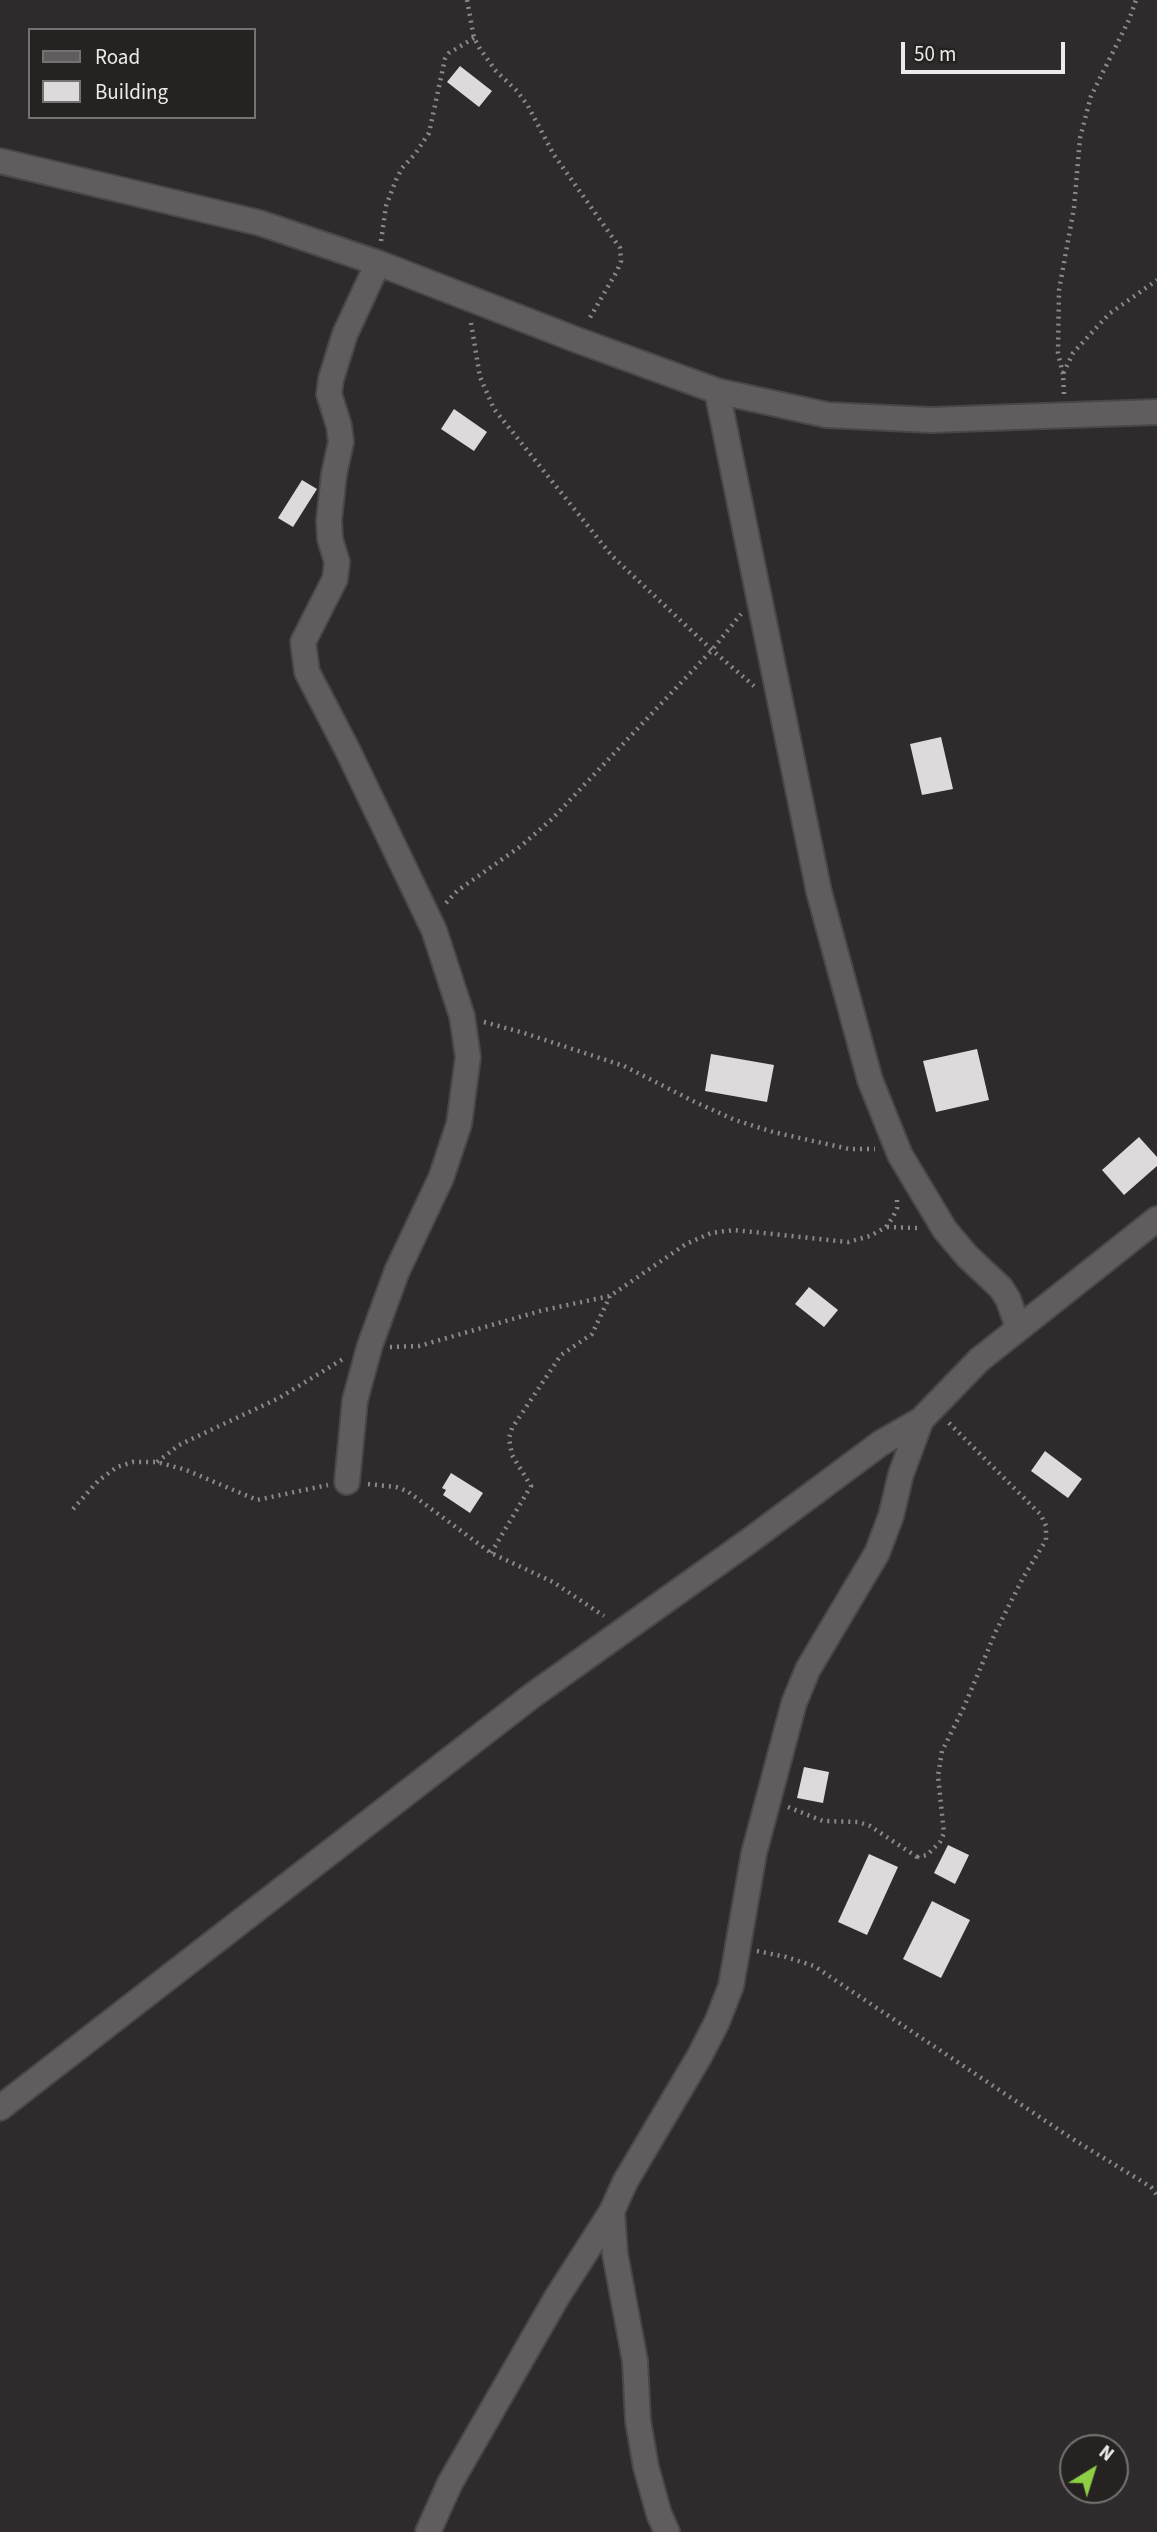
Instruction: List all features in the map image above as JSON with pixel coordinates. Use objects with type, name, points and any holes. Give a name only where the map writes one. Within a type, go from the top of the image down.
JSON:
[{"type":"street","points":[[0,161],[260,223],[378,263],[717,391],[827,415],[931,420],[1157,412]]},
{"type":"street","points":[[346,1482],[355,1400],[370,1345],[397,1271],[441,1178],[459,1124],[468,1057],[462,1016],[433,930],[348,751],[307,672],[303,642],[335,579],[337,562],[330,539],[329,520],[341,442],[340,426],[329,394],[331,379],[345,334],[378,263]]},
{"type":"street","points":[[717,391],[819,892],[870,1080],[899,1151],[945,1230],[967,1256],[1001,1288],[1018,1327]]},
{"type":"street","points":[[0,2108],[533,1695],[881,1443],[927,1413],[979,1360],[1018,1327],[1157,1219]]},
{"type":"street","points":[[428,2532],[456,2472],[557,2297],[612,2211],[625,2182],[717,2022],[731,1986],[754,1853],[794,1703],[808,1670],[877,1553],[891,1516],[901,1474],[927,1413]]},
{"type":"street","points":[[612,2211],[615,2254],[635,2361],[638,2421],[646,2467],[667,2532]]},
{"type":"path","points":[[467,0],[474,38],[496,71],[528,106],[554,155],[620,248],[621,261],[617,271],[578,340]]},
{"type":"path","points":[[1065,415],[1063,374],[1058,353],[1059,290],[1071,229],[1080,138],[1091,96],[1129,20],[1136,0]]},
{"type":"path","points":[[378,263],[386,206],[402,168],[429,133],[445,59],[449,52],[474,38]]},
{"type":"path","points":[[1063,374],[1073,353],[1091,331],[1109,314],[1157,280]]},
{"type":"path","points":[[468,298],[480,377],[494,409],[612,556],[712,650],[780,708]]},
{"type":"path","points":[[433,930],[447,901],[521,846],[552,819],[712,650],[757,594]]},
{"type":"path","points":[[157,1462],[179,1445],[279,1398],[370,1345],[419,1346],[544,1310],[610,1296],[686,1244],[710,1233],[734,1230],[848,1242],[870,1236],[886,1227],[897,1208],[896,1172],[899,1151],[849,1149],[772,1132],[735,1120],[624,1066],[524,1032],[462,1016]]},
{"type":"path","points":[[491,1553],[531,1486],[512,1455],[509,1437],[512,1428],[561,1354],[592,1334],[610,1296]]},
{"type":"path","points":[[768,1798],[823,1821],[858,1822],[870,1826],[920,1859],[918,1857],[927,1855],[940,1842],[944,1833],[938,1776],[942,1751],[1001,1621],[1046,1540],[1046,1526],[1031,1503],[927,1413]]},
{"type":"path","points":[[73,1509],[98,1480],[117,1467],[133,1462],[157,1462],[186,1470],[257,1500],[346,1482],[396,1487],[407,1491],[491,1553],[553,1582],[598,1611],[621,1631]]},
{"type":"path","points":[[739,1948],[786,1957],[814,1966],[1071,2138],[1152,2187],[1157,2194]]},
{"type":"building","points":[[460,66],[492,91],[479,107],[447,82]]},
{"type":"building","points":[[454,409],[487,432],[474,451],[441,429]]},
{"type":"building","points":[[302,480],[317,489],[293,527],[278,518]]},
{"type":"building","points":[[941,737],[953,789],[922,795],[910,744]]},
{"type":"building","points":[[977,1049],[989,1100],[936,1112],[923,1061]]},
{"type":"building","points":[[711,1054],[774,1065],[767,1102],[705,1091]]},
{"type":"building","points":[[1139,1137],[1157,1157],[1157,1166],[1124,1195],[1102,1170]]},
{"type":"building","points":[[809,1287],[838,1310],[824,1327],[795,1304]]},
{"type":"building","points":[[1045,1451],[1082,1479],[1068,1498],[1031,1471]]},
{"type":"building","points":[[451,1473],[483,1493],[470,1513],[443,1495],[446,1490],[442,1488]]},
{"type":"building","points":[[804,1767],[829,1772],[823,1803],[797,1798]]},
{"type":"building","points":[[948,1845],[969,1855],[955,1884],[934,1873]]},
{"type":"building","points":[[869,1854],[898,1867],[867,1935],[838,1922]]},
{"type":"building","points":[[932,1901],[970,1920],[941,1978],[903,1959]]}]
